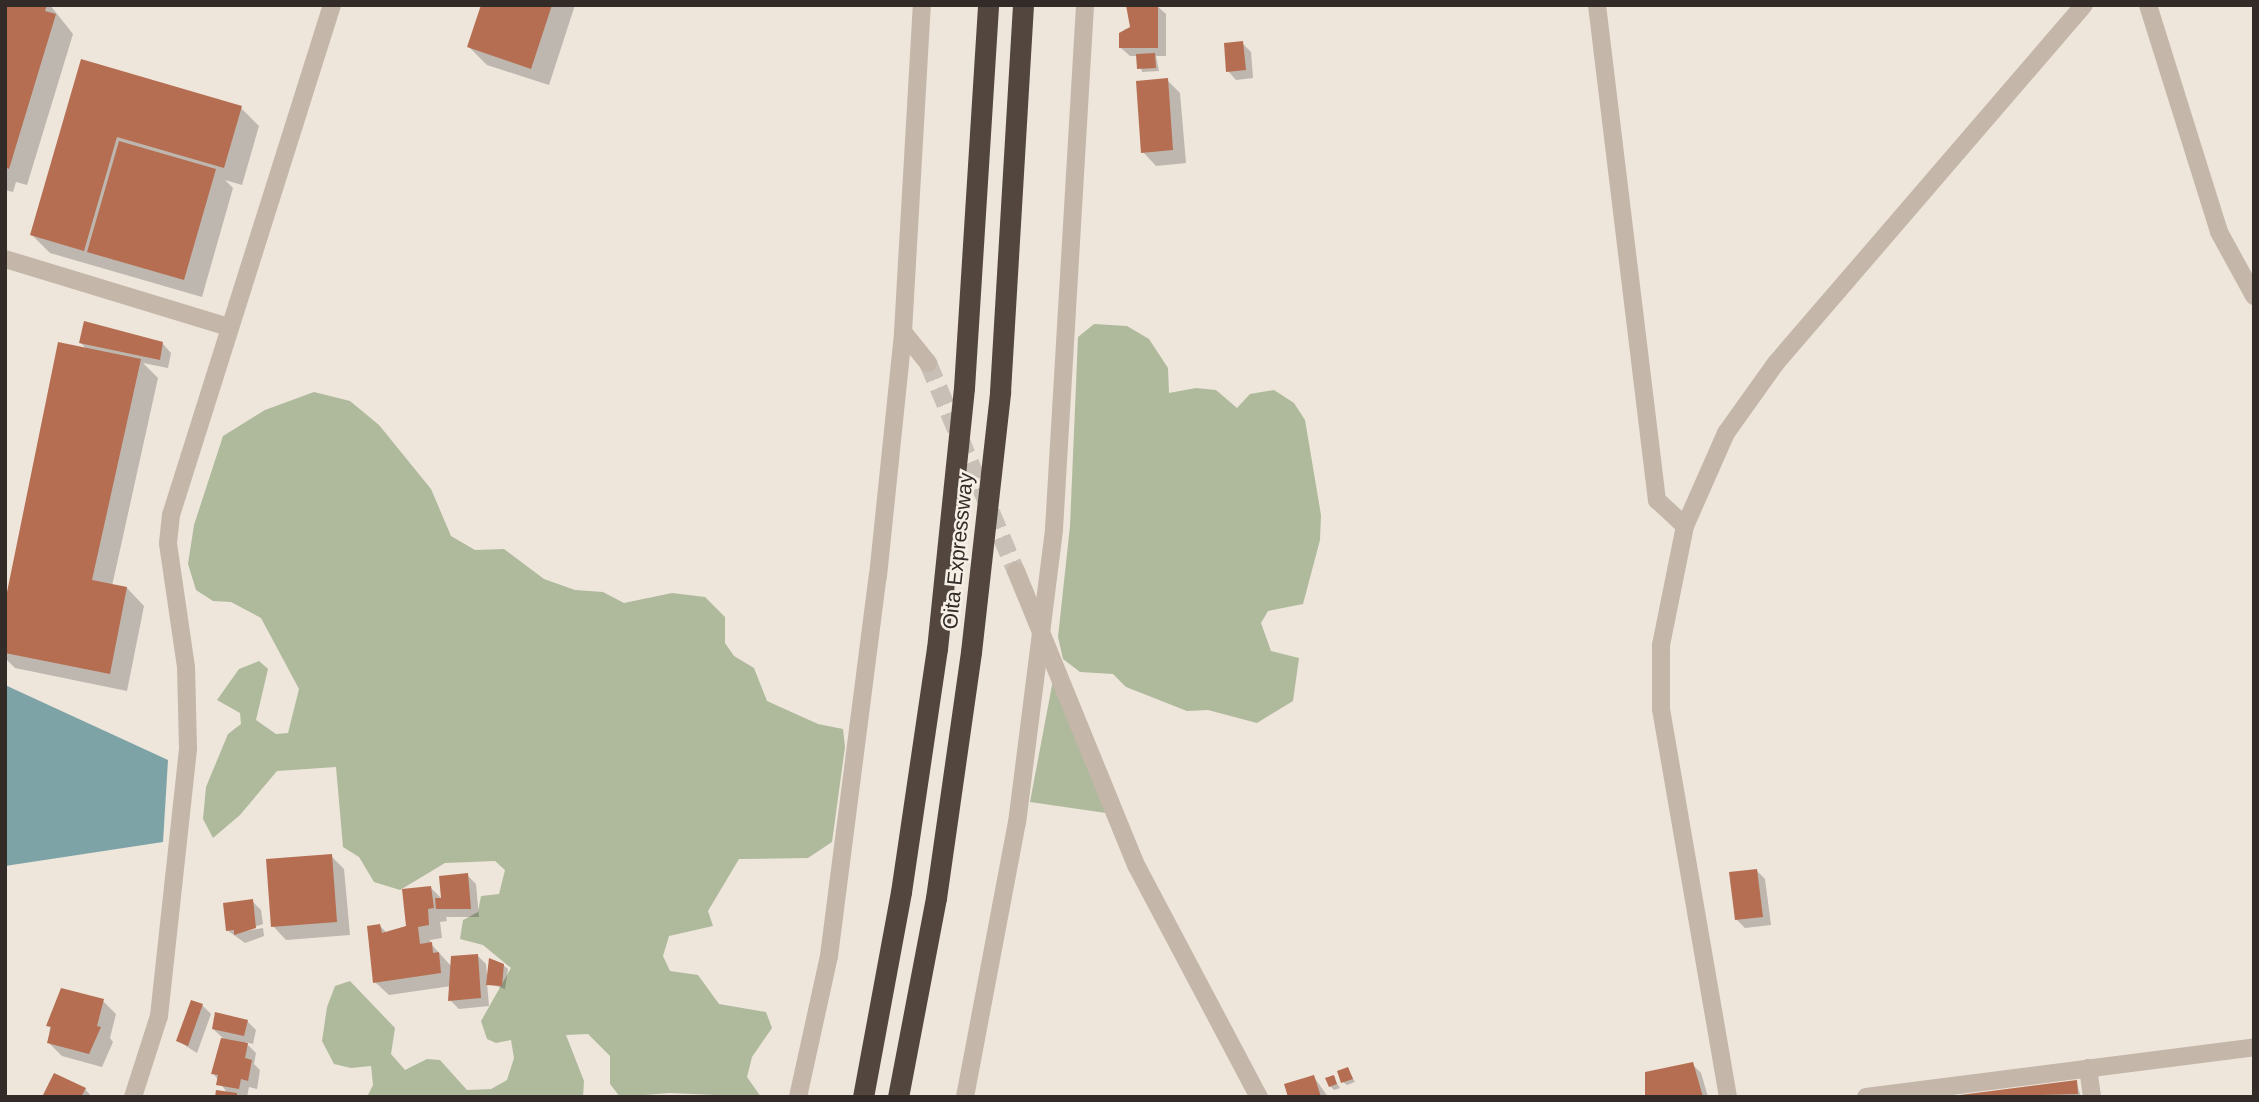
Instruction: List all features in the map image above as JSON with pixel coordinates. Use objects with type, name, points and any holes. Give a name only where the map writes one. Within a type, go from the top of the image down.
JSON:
[{"type":"highway","name":"Oita Expressway","points":[[863,1097],[901,892],[938,636],[964,388],[989,5]]},
{"type":"highway","name":"Oita Expressway","points":[[898,1097],[936,898],[973,638],[1000,392],[1023,5]]},
{"type":"street","points":[[133,1097],[159,1016],[188,748],[187,667],[169,553],[171,515],[332,5]]},
{"type":"street","points":[[798,1097],[829,956],[878,576],[903,332],[922,5]]},
{"type":"street","points":[[965,1097],[1017,823],[1040,623],[1054,529],[1085,5]]},
{"type":"street","points":[[1597,5],[1657,500],[1685,526]]},
{"type":"street","points":[[1728,1097],[1679,834],[1661,709],[1661,645],[1685,526],[1726,433],[1776,363],[2084,5]]},
{"type":"street","points":[[2148,5],[2219,232],[2254,296]]},
{"type":"street","points":[[5,260],[229,327]]},
{"type":"street","points":[[903,332],[928,363]]},
{"type":"street","points":[[1016,570],[1040,623],[1136,865],[1259,1097]]},
{"type":"street","points":[[1866,1097],[2254,1047]]},
{"type":"street","points":[[2088,1068],[2092,1097]]},
{"type":"green space","points":[[1094,324],[1127,326],[1149,339],[1168,368],[1169,393],[1196,388],[1216,390],[1237,408],[1250,394],[1274,390],[1294,403],[1305,420],[1321,515],[1320,540],[1303,604],[1268,611],[1261,623],[1271,651],[1299,658],[1293,701],[1257,723],[1208,710],[1187,711],[1126,687],[1113,674],[1080,672],[1063,659],[1058,637],[1070,526],[1078,337]]},
{"type":"green space","points":[[314,392],[350,401],[379,425],[431,489],[451,536],[475,550],[504,549],[544,579],[575,590],[603,592],[624,603],[672,593],[705,597],[725,617],[725,643],[734,656],[754,668],[767,701],[818,724],[843,729],[845,747],[832,842],[808,858],[739,859],[708,911],[713,926],[669,936],[663,956],[670,971],[698,975],[719,1004],[766,1012],[772,1028],[752,1057],[747,1077],[761,1097],[669,1093],[620,1097],[610,1084],[610,1056],[588,1034],[566,1035],[584,1081],[583,1097],[367,1097],[373,1085],[371,1066],[351,1068],[334,1064],[322,1041],[327,1007],[335,986],[350,981],[395,1028],[391,1054],[405,1070],[427,1059],[440,1060],[467,1090],[491,1089],[507,1080],[514,1058],[511,1040],[496,1043],[487,1039],[481,1021],[511,968],[483,945],[460,939],[463,920],[478,912],[481,896],[499,894],[505,870],[495,861],[445,863],[400,890],[374,882],[359,857],[343,847],[336,767],[277,771],[240,815],[213,838],[203,819],[206,787],[228,734],[241,724],[240,713],[217,700],[239,669],[259,661],[268,669],[256,720],[276,734],[288,733],[299,689],[261,618],[231,602],[213,601],[196,590],[188,564],[194,525],[223,436],[265,410]]},
{"type":"green space","points":[[1053,680],[1106,813],[1030,802]]},
{"type":"water","points":[[5,685],[168,760],[163,842],[5,866]]},
{"type":"building","points":[[5,5],[47,5],[45,11],[56,14],[9,169],[5,167]]},
{"type":"building","points":[[481,5],[552,5],[531,69],[467,47]]},
{"type":"building","points":[[1126,5],[1158,5],[1158,48],[1119,48],[1119,33],[1130,27]]},
{"type":"building","points":[[1243,41],[1246,70],[1226,72],[1224,43]]},
{"type":"building","points":[[1155,53],[1156,68],[1137,69],[1136,54]]},
{"type":"building","points":[[81,59],[242,106],[224,168],[117,137],[84,251],[30,235]]},
{"type":"building","points":[[1168,78],[1173,150],[1141,153],[1136,81]]},
{"type":"building","points":[[119,141],[216,169],[184,280],[87,252]]},
{"type":"building","points":[[84,321],[163,342],[160,360],[79,343]]},
{"type":"building","points":[[58,342],[141,359],[92,580],[127,587],[110,674],[5,653],[5,602]]},
{"type":"building","points":[[332,854],[337,922],[271,927],[266,859]]},
{"type":"building","points":[[1757,869],[1763,917],[1735,920],[1729,872]]},
{"type":"building","points":[[468,873],[471,909],[436,909],[435,898],[441,898],[439,876]]},
{"type":"building","points":[[431,886],[434,908],[428,909],[429,925],[418,927],[420,944],[432,942],[433,953],[439,952],[441,973],[373,983],[367,926],[380,924],[382,933],[406,926],[402,889]]},
{"type":"building","points":[[253,899],[256,928],[234,935],[234,930],[226,931],[223,903]]},
{"type":"building","points":[[478,954],[481,998],[448,1001],[451,956]]},
{"type":"building","points":[[489,958],[504,964],[502,986],[486,985]]},
{"type":"building","points":[[61,988],[104,999],[97,1026],[101,1027],[89,1054],[47,1043],[51,1027],[46,1026]]},
{"type":"building","points":[[191,1000],[203,1004],[188,1046],[176,1041]]},
{"type":"building","points":[[215,1012],[248,1020],[244,1036],[212,1029]]},
{"type":"building","points":[[221,1038],[248,1043],[245,1058],[252,1060],[248,1081],[241,1079],[239,1089],[216,1085],[218,1075],[211,1074]]},
{"type":"building","points":[[1693,1062],[1703,1097],[1645,1097],[1645,1072]]},
{"type":"building","points":[[1348,1067],[1353,1079],[1341,1083],[1337,1071]]},
{"type":"building","points":[[54,1073],[86,1088],[81,1097],[42,1097]]},
{"type":"building","points":[[1314,1075],[1321,1097],[1288,1097],[1284,1084]]},
{"type":"building","points":[[1334,1075],[1337,1084],[1329,1087],[1325,1078]]},
{"type":"building","points":[[2077,1080],[2078,1094],[1960,1095]]},
{"type":"building","points":[[216,1090],[237,1093],[237,1097],[215,1097]]},
{"type":"tunnel","points":[[928,363],[1016,571]]}]
